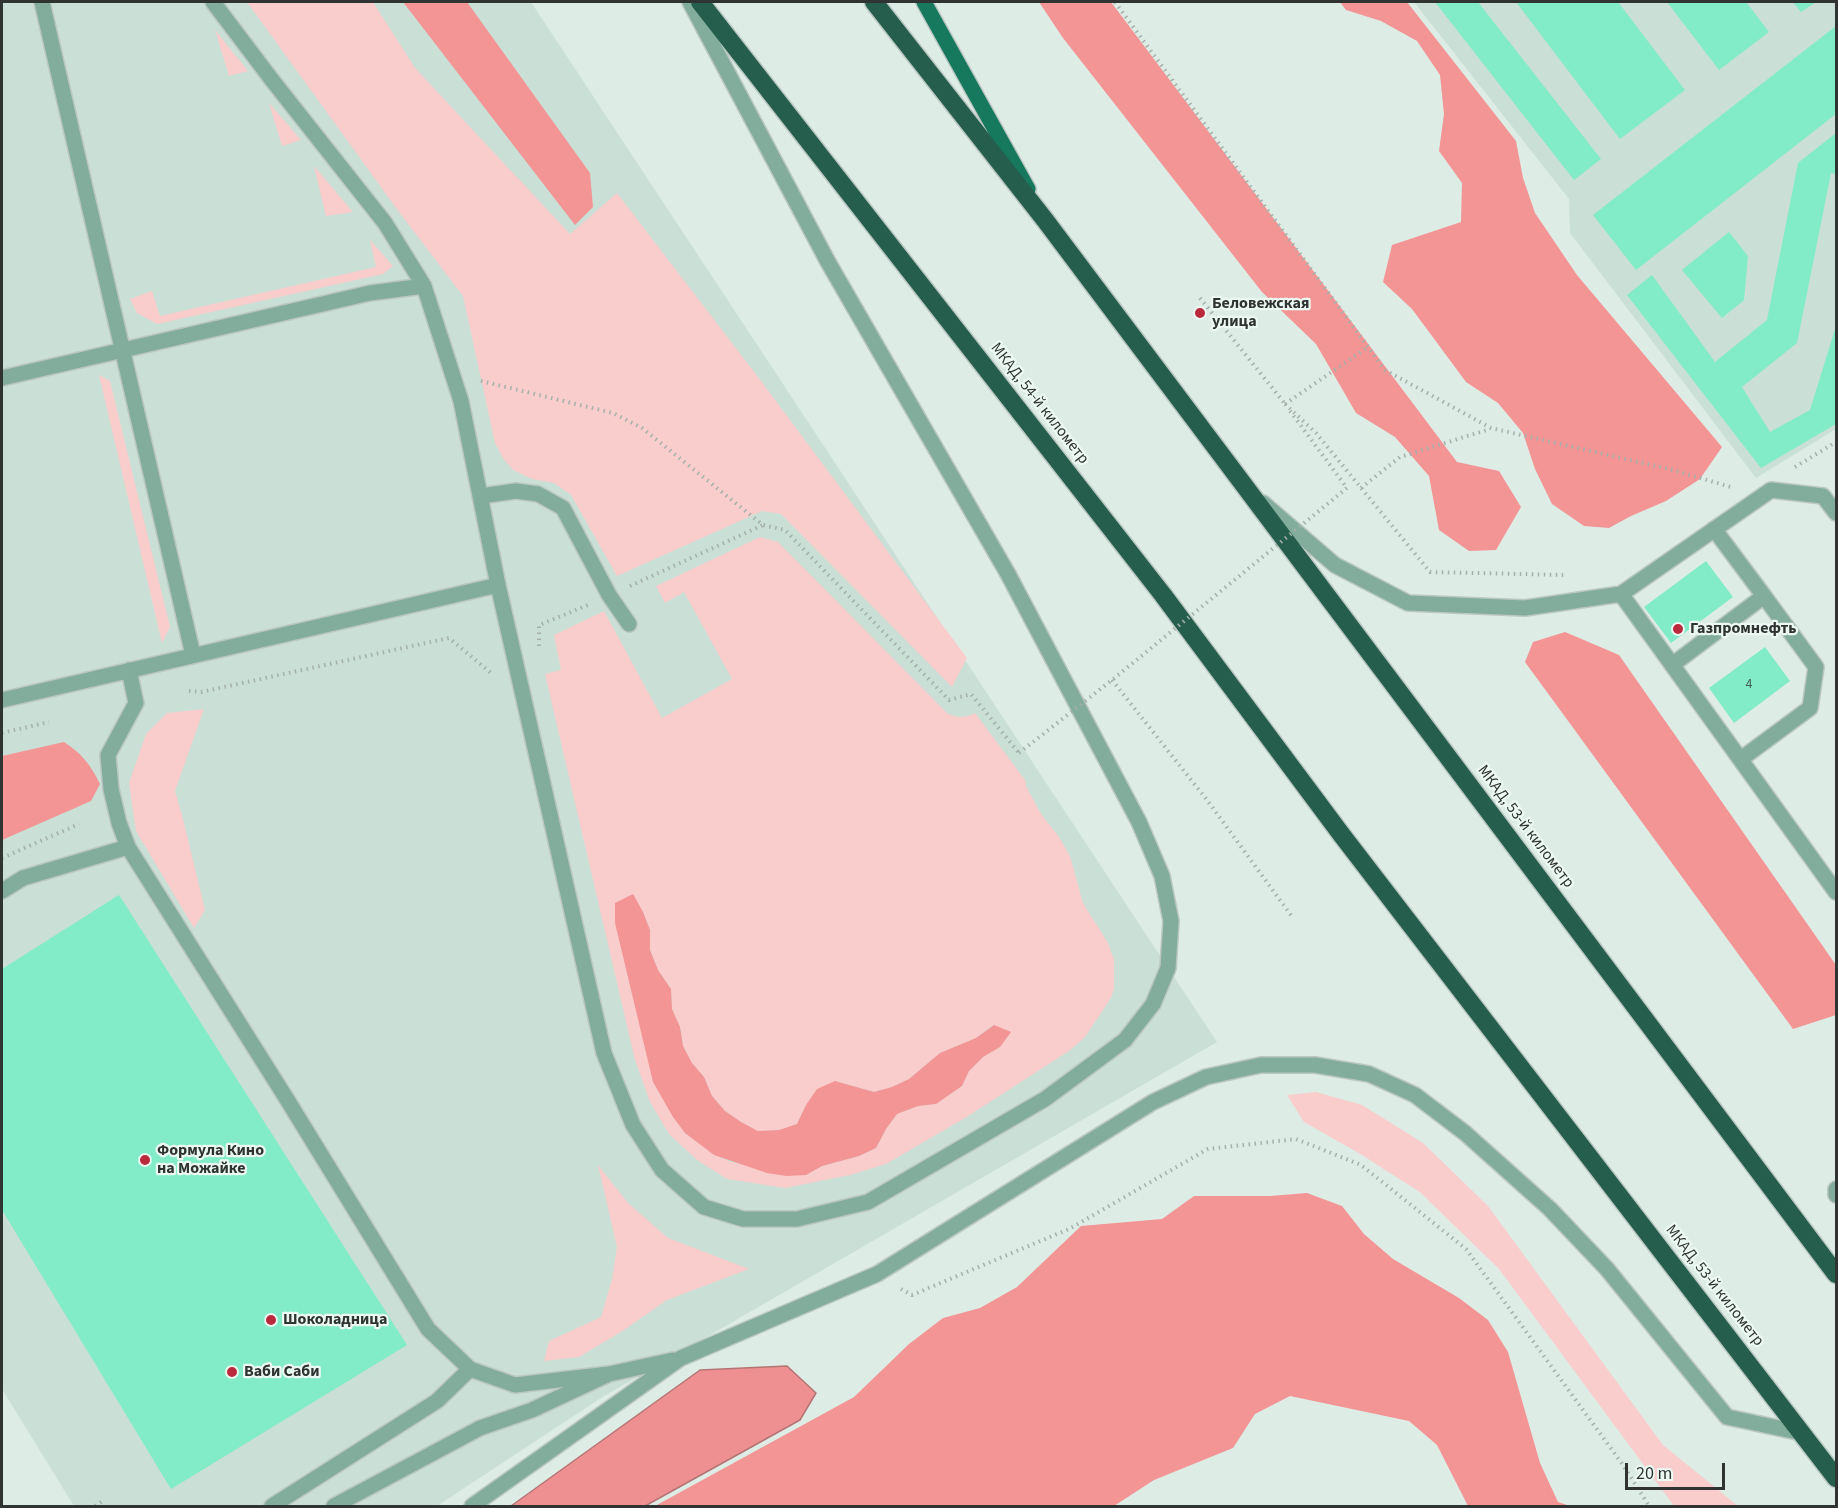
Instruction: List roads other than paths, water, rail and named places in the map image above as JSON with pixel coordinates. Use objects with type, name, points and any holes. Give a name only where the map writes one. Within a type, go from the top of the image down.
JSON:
[{"type":"highway","name":"МКАД, 54-й километр","points":[[700,2],[1163,595],[1341,834]]},
{"type":"highway","points":[[874,2],[1045,220]]},
{"type":"highway","name":"МКАД, 53-й километр","points":[[1045,220],[1836,1274]]},
{"type":"highway","name":"МКАД, 53-й километр","points":[[1341,834],[1836,1478]]},
{"type":"main road","points":[[924,2],[1045,220]]},
{"type":"lane","points":[[42,2],[193,655]]},
{"type":"lane","points":[[213,2],[385,223],[424,286],[456,382],[498,585],[603,1053],[633,1125],[662,1170],[704,1207],[743,1219],[797,1219],[868,1202],[1046,1099],[1125,1040],[1153,1005],[1168,968],[1171,921],[1162,876],[1139,822],[1008,574],[828,262],[690,2]]},
{"type":"lane","points":[[2,378],[370,293],[424,286]]},
{"type":"lane","points":[[1248,490],[1335,565],[1408,603],[1525,608],[1621,594],[1771,490],[1823,496],[1836,513]]},
{"type":"lane","points":[[481,496],[516,491],[538,494],[563,508],[609,595],[629,624]]},
{"type":"lane","points":[[1714,529],[1816,667],[1810,708],[1741,759]]},
{"type":"lane","points":[[2,700],[498,585]]},
{"type":"lane","points":[[1621,594],[1836,892]]},
{"type":"lane","points":[[1672,665],[1764,596]]},
{"type":"lane","points":[[129,670],[136,703],[108,754],[111,789],[118,823],[128,847],[428,1329],[470,1369],[515,1385],[609,1374],[681,1358],[877,1274],[1153,1102],[1206,1077],[1261,1065],[1315,1065],[1369,1074],[1415,1095],[1465,1132],[1550,1209],[1606,1269],[1727,1417],[1802,1433]]},
{"type":"lane","points":[[2,891],[23,878],[128,847]]},
{"type":"lane","points":[[1836,1189],[1836,1195]]},
{"type":"lane","points":[[472,1506],[681,1358]]},
{"type":"lane","points":[[272,1506],[437,1401],[470,1369]]},
{"type":"lane","points":[[334,1506],[480,1428],[532,1410],[609,1374]]},
{"type":"place","name":"Беловежская улица","points":[[1200,313]]},
{"type":"place","name":"Газпромнефть","points":[[1678,629]]},
{"type":"place","name":"Формула Кино на Можайке","points":[[145,1160]]},
{"type":"place","name":"Шоколадница","points":[[271,1320]]},
{"type":"place","name":"Ваби Саби","points":[[232,1372]]}]
